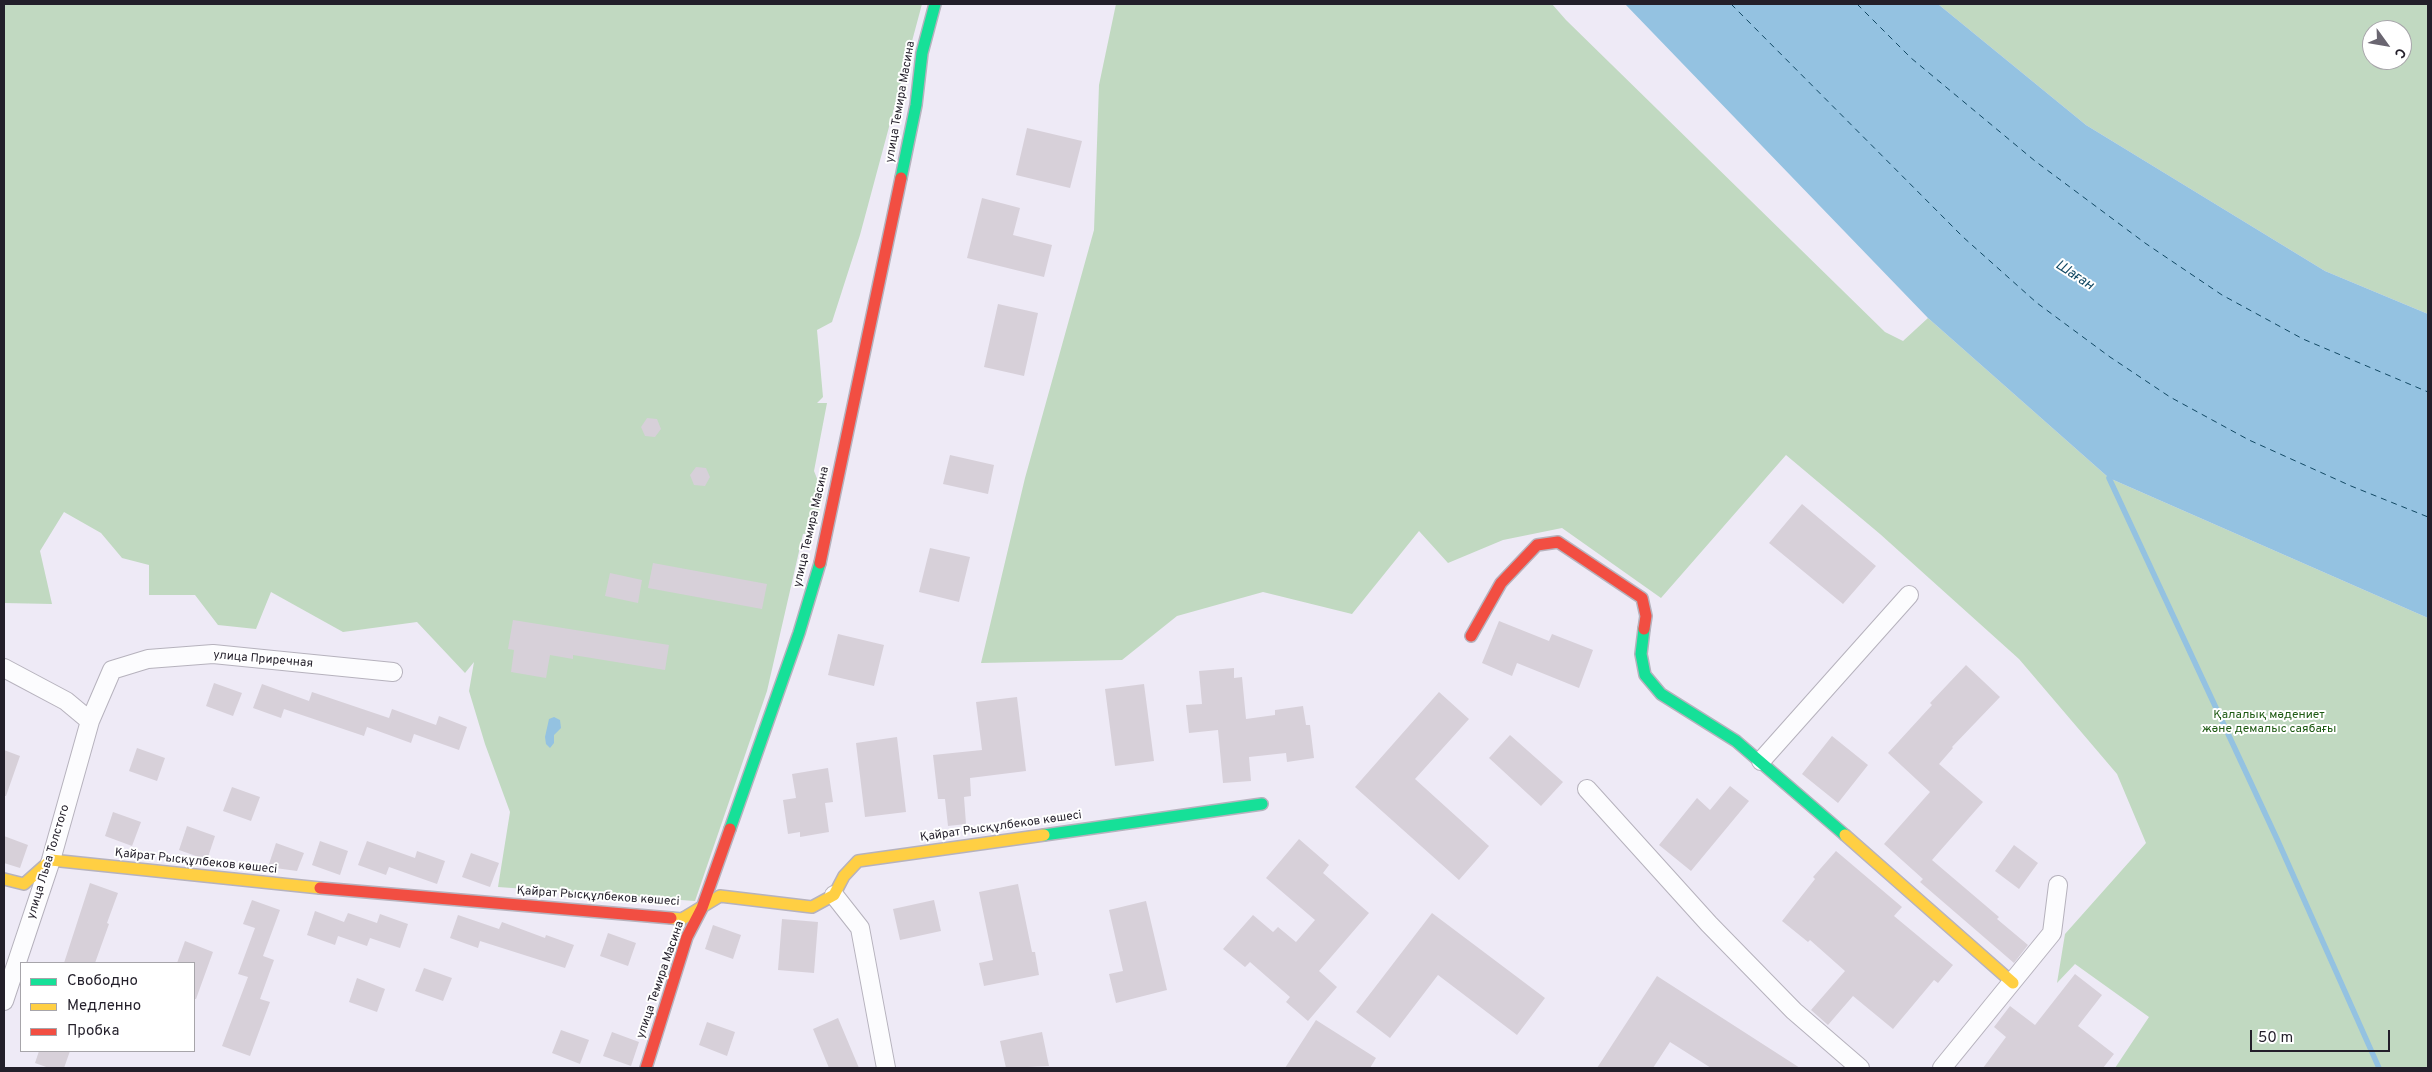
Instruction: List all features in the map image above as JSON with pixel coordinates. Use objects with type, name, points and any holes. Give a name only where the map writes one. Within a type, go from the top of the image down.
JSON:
[{"type":"street","name":"улица Темира Масина","points":[[646,1068],[688,937],[702,908],[799,633],[822,558],[916,105],[922,53],[935,4]]},
{"type":"street","points":[[1471,636],[1501,583],[1537,545],[1558,542],[1642,598],[1646,616],[1641,654],[1646,675],[1661,694],[1736,740],[2013,983]]},
{"type":"street","points":[[1761,761],[1909,595]]},
{"type":"street","name":"улица Приречная","points":[[90,721],[112,670],[148,659],[212,654],[393,672]]},
{"type":"street","points":[[4,668],[66,701],[90,721]]},
{"type":"street","name":"улица Льва Толстого","points":[[4,1001],[51,860],[90,721]]},
{"type":"street","points":[[1587,789],[1710,924],[1788,1004],[1860,1068]]},
{"type":"street","name":"Қайрат Рысқұлбеков көшесі","points":[[51,860],[287,885],[682,919],[720,896],[812,906],[834,895],[844,876],[858,861],[1262,804]]},
{"type":"street","points":[[4,880],[24,884],[51,860]]},
{"type":"street","points":[[1942,1068],[2052,933],[2058,885]]},
{"type":"street","points":[[834,895],[860,928],[886,1068]]},
{"type":"green space","points":[[4,4],[922,4],[860,235],[832,322],[817,330],[823,397],[817,403],[827,403],[814,471],[824,496],[813,532],[803,534],[767,691],[695,901],[498,887],[510,812],[485,744],[469,691],[474,662],[465,673],[417,622],[343,632],[271,592],[256,629],[218,625],[195,595],[149,595],[149,565],[122,558],[101,533],[64,512],[40,551],[52,604],[4,603]]},
{"type":"green space","name":"Қалалық мәдениет және демалыс саябағы","points":[[1116,4],[1552,4],[1566,20],[1885,332],[1903,341],[1928,318],[2109,478],[2428,618],[2428,1068],[2115,1068],[2149,1017],[2075,964],[2057,983],[2065,934],[2146,843],[2117,774],[2019,659],[1880,534],[1786,455],[1661,598],[1562,528],[1503,540],[1448,563],[1419,531],[1352,614],[1263,592],[1177,616],[1122,660],[981,663],[1025,478],[1094,230],[1099,85]]},
{"type":"green space","points":[[1938,4],[2428,4],[2428,314],[2325,271],[2086,125]]},
{"type":"water","name":"Шаған","points":[[1625,4],[1938,4],[2086,125],[2325,271],[2428,314],[2428,618],[2109,478],[1928,318]]},
{"type":"water","points":[[554,717],[560,720],[561,728],[554,735],[554,743],[550,748],[546,744],[545,737],[549,719]]},
{"type":"building","points":[[1027,128],[1082,141],[1070,188],[1016,175]]},
{"type":"building","points":[[982,198],[1020,208],[1013,235],[1052,245],[1044,277],[967,258]]},
{"type":"building","points":[[998,304],[1038,313],[1024,376],[984,367]]},
{"type":"building","points":[[647,418],[657,419],[661,429],[655,437],[645,436],[641,427]]},
{"type":"building","points":[[950,455],[994,465],[988,494],[943,484]]},
{"type":"building","points":[[696,467],[706,468],[710,477],[705,486],[694,485],[690,475]]},
{"type":"building","points":[[1802,504],[1876,566],[1843,604],[1769,543]]},
{"type":"building","points":[[930,548],[970,557],[959,602],[919,592]]},
{"type":"building","points":[[653,563],[767,584],[762,609],[648,588]]},
{"type":"building","points":[[610,573],[642,580],[638,603],[605,596]]},
{"type":"building","points":[[513,620],[669,645],[665,670],[573,655],[573,659],[550,655],[546,678],[511,672],[514,650],[508,649]]},
{"type":"building","points":[[1499,621],[1549,641],[1552,634],[1593,650],[1579,688],[1517,663],[1512,676],[1482,663]]},
{"type":"building","points":[[838,634],[884,645],[874,686],[828,675]]},
{"type":"building","points":[[1966,665],[2000,697],[1952,747],[1939,764],[1983,802],[1932,860],[1999,917],[1997,919],[2028,945],[2014,963],[1920,882],[1923,879],[1884,844],[1930,792],[1888,753],[1932,705],[1930,703]]},
{"type":"building","points":[[1234,668],[1234,678],[1242,677],[1246,719],[1275,715],[1275,710],[1303,706],[1306,725],[1310,725],[1314,758],[1287,762],[1286,753],[1249,757],[1251,781],[1223,783],[1218,730],[1189,733],[1186,705],[1202,704],[1199,671]]},
{"type":"building","points":[[214,683],[242,693],[233,716],[206,706]]},
{"type":"building","points":[[262,684],[309,701],[312,692],[389,718],[392,709],[436,725],[439,716],[467,727],[459,750],[414,734],[411,743],[367,727],[364,736],[284,709],[281,718],[253,708]]},
{"type":"building","points":[[1144,684],[1154,761],[1115,766],[1105,689]]},
{"type":"building","points":[[1439,692],[1469,719],[1415,779],[1489,846],[1459,880],[1355,787]]},
{"type":"building","points":[[1017,697],[1026,771],[970,778],[971,796],[964,797],[966,824],[948,826],[945,799],[938,799],[933,755],[982,750],[976,702]]},
{"type":"building","points":[[1510,735],[1563,782],[1541,806],[1489,758]]},
{"type":"building","points":[[1832,736],[1868,765],[1838,803],[1802,774]]},
{"type":"building","points":[[897,737],[906,812],[865,817],[856,743]]},
{"type":"building","points":[[137,748],[165,758],[157,781],[129,771]]},
{"type":"building","points":[[4,750],[20,756],[6,796],[4,796]]},
{"type":"building","points":[[828,768],[833,802],[825,803],[829,832],[800,837],[800,832],[788,834],[783,800],[796,798],[792,774]]},
{"type":"building","points":[[1730,786],[1749,801],[1691,871],[1659,845],[1697,798],[1710,810]]},
{"type":"building","points":[[232,787],[260,797],[251,821],[223,811]]},
{"type":"building","points":[[113,812],[141,822],[132,846],[105,836]]},
{"type":"building","points":[[187,826],[215,836],[207,860],[179,850]]},
{"type":"building","points":[[4,836],[28,845],[20,868],[4,863]]},
{"type":"building","points":[[1299,839],[1329,865],[1323,873],[1369,913],[1319,971],[1337,987],[1308,1021],[1286,1002],[1290,997],[1250,962],[1245,967],[1223,949],[1253,915],[1273,932],[1278,927],[1296,942],[1315,920],[1266,878]]},
{"type":"building","points":[[320,841],[348,851],[340,875],[312,865]]},
{"type":"building","points":[[367,841],[415,858],[417,851],[445,861],[437,884],[389,867],[386,875],[358,865]]},
{"type":"building","points":[[276,843],[304,853],[297,871],[268,867]]},
{"type":"building","points":[[2014,845],[2038,863],[2019,889],[1995,871]]},
{"type":"building","points":[[1836,851],[1902,907],[1894,916],[1953,965],[1938,983],[1934,980],[1893,1029],[1853,996],[1828,1025],[1811,1010],[1845,971],[1810,940],[1808,942],[1782,921],[1815,879],[1813,877]]},
{"type":"building","points":[[471,853],[499,863],[490,887],[462,877]]},
{"type":"building","points":[[90,883],[118,893],[95,962],[64,962]]},
{"type":"building","points":[[1018,884],[1032,952],[1035,952],[1039,975],[984,986],[979,963],[993,960],[979,892]]},
{"type":"building","points":[[252,900],[280,910],[263,956],[274,960],[260,999],[270,1002],[250,1056],[222,1046],[248,977],[238,974],[255,928],[243,924]]},
{"type":"building","points":[[934,900],[941,931],[900,940],[893,909]]},
{"type":"building","points":[[1146,901],[1167,990],[1116,1003],[1109,974],[1123,971],[1109,910]]},
{"type":"building","points":[[315,911],[344,922],[348,913],[377,923],[380,914],[408,924],[400,948],[370,938],[367,946],[338,936],[335,945],[307,935]]},
{"type":"building","points":[[1432,913],[1545,998],[1517,1035],[1438,975],[1390,1038],[1356,1012]]},
{"type":"building","points":[[458,915],[499,929],[502,922],[545,938],[546,935],[574,945],[565,968],[480,941],[478,948],[450,938]]},
{"type":"building","points":[[782,919],[818,922],[814,973],[778,970]]},
{"type":"building","points":[[713,925],[741,935],[733,959],[705,949]]},
{"type":"building","points":[[608,933],[636,943],[628,966],[600,956]]},
{"type":"building","points":[[185,941],[213,952],[196,999],[195,962],[177,962]]},
{"type":"building","points":[[424,968],[452,978],[443,1001],[415,991]]},
{"type":"building","points":[[2075,974],[2102,995],[2078,1026],[2114,1054],[2103,1068],[1983,1068],[2006,1037],[1994,1027],[2010,1006],[2035,1025]]},
{"type":"building","points":[[1657,976],[1800,1068],[1711,1068],[1670,1042],[1653,1068],[1597,1068]]},
{"type":"building","points":[[357,978],[385,989],[377,1012],[349,1002]]},
{"type":"building","points":[[838,1018],[859,1068],[829,1068],[813,1029]]},
{"type":"building","points":[[1316,1020],[1376,1058],[1370,1068],[1285,1068]]},
{"type":"building","points":[[707,1022],[735,1032],[727,1056],[699,1045]]},
{"type":"building","points":[[561,1030],[589,1040],[580,1064],[552,1053]]},
{"type":"building","points":[[612,1032],[639,1042],[631,1066],[603,1056]]},
{"type":"building","points":[[1042,1032],[1049,1066],[1006,1068],[1000,1041]]},
{"type":"building","points":[[39,1052],[70,1052],[64,1068],[49,1068],[35,1063]]},
{"type":"waterway","points":[[2109,478],[2277,839],[2379,1068]]},
{"type":"ferry route","points":[[1731,4],[1963,237],[2037,303],[2110,357],[2170,397],[2249,440],[2351,486],[2428,517]]},
{"type":"ferry route","points":[[1857,4],[1911,58],[2035,161],[2145,243],[2222,295],[2303,339],[2428,392]]},
{"type":"traffic: fast","points":[[901,178],[916,105],[922,53],[935,4]]},
{"type":"traffic: fast","points":[[730,829],[799,633],[820,563]]},
{"type":"traffic: fast","points":[[1644,629],[1641,654],[1645,675],[1661,694],[1736,741],[1845,835]]},
{"type":"traffic: fast","points":[[1044,835],[1262,804]]},
{"type":"traffic: slow","points":[[671,918],[682,919],[720,896],[812,907],[834,895],[844,876],[858,861],[1044,835]]},
{"type":"traffic: slow","points":[[1845,835],[2013,983]]},
{"type":"traffic: slow","points":[[4,879],[24,884],[51,860],[320,888]]},
{"type":"traffic: jam","points":[[820,563],[901,178]]},
{"type":"traffic: jam","points":[[1471,636],[1501,583],[1537,545],[1558,542],[1642,598],[1646,616],[1644,629]]},
{"type":"traffic: jam","points":[[646,1068],[687,937],[702,908],[730,829]]},
{"type":"traffic: jam","points":[[320,888],[671,918]]}]
